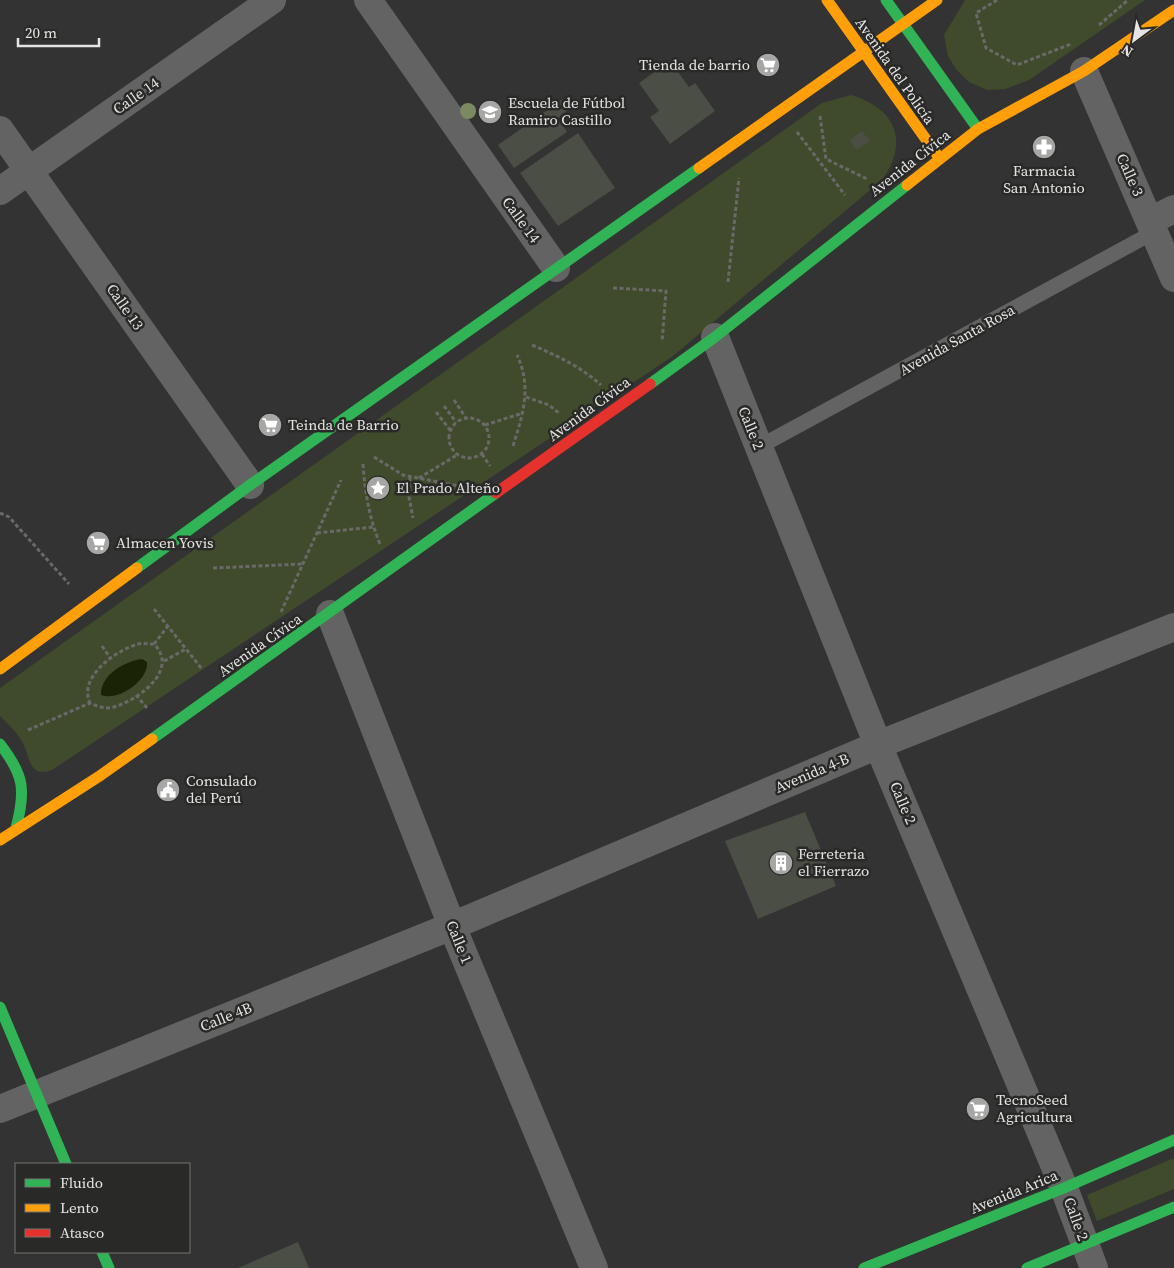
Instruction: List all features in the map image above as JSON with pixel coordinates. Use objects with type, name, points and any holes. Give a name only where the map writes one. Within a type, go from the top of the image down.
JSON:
[{"type":"main road","name":"Avenida del Policía","points":[[826,0],[940,159]]},
{"type":"main road","points":[[886,0],[978,129]]},
{"type":"main road","points":[[0,669],[250,485],[936,0]]},
{"type":"main road","name":"Avenida Cívica","points":[[0,840],[101,775],[330,614],[715,337],[978,129],[1084,71],[1174,10]]},
{"type":"main road","points":[[0,744],[13,759],[22,777],[24,798],[16,828]]},
{"type":"main road","points":[[0,1007],[66,1163]]},
{"type":"main road","name":"Avenida Arica","points":[[864,1268],[1064,1188],[1174,1140]]},
{"type":"main road","points":[[1027,1268],[1090,1256],[1174,1207]]},
{"type":"main road","points":[[102,1253],[109,1268]]},
{"type":"street","name":"Calle 14","points":[[0,191],[272,0]]},
{"type":"street","name":"Calle 14","points":[[368,0],[556,268]]},
{"type":"street","name":"Calle 3","points":[[1084,71],[1174,278]]},
{"type":"street","name":"Calle 13","points":[[0,130],[250,485]]},
{"type":"street","points":[[1152,227],[1174,209]]},
{"type":"street","name":"Calle 2","points":[[715,337],[878,745],[1064,1188],[1090,1256]]},
{"type":"street","name":"Calle 1","points":[[330,614],[452,926],[594,1268]]},
{"type":"street","name":"Avenida 4-B","points":[[452,926],[878,745],[1174,627]]},
{"type":"street","name":"Calle 4B","points":[[0,1109],[452,926]]},
{"type":"lane","name":"Avenida Santa Rosa","points":[[759,447],[1152,227]]},
{"type":"path","points":[[997,0],[976,13],[986,48],[1017,65],[1076,42]]},
{"type":"path","points":[[1092,32],[1128,0]]},
{"type":"path","points":[[820,116],[826,159],[867,179]]},
{"type":"path","points":[[797,132],[845,195]]},
{"type":"path","points":[[728,282],[739,178]]},
{"type":"path","points":[[613,288],[666,291],[661,350]]},
{"type":"path","points":[[532,345],[576,366],[606,389]]},
{"type":"path","points":[[512,448],[524,413],[526,397],[526,384],[517,355]]},
{"type":"path","points":[[526,397],[549,405],[565,418]]},
{"type":"path","points":[[454,400],[466,418]]},
{"type":"path","points":[[444,406],[456,422]]},
{"type":"path","points":[[436,412],[450,430]]},
{"type":"path","points":[[485,426],[524,413]]},
{"type":"path","points":[[466,418],[480,421],[485,426],[488,431],[489,444],[482,454],[469,459],[457,455],[449,444],[450,430],[456,422],[466,418]]},
{"type":"path","points":[[482,454],[492,468]]},
{"type":"path","points":[[419,479],[457,455]]},
{"type":"path","points":[[374,457],[391,469],[410,477],[466,487]]},
{"type":"path","points":[[363,464],[366,497],[373,527],[382,547]]},
{"type":"path","points":[[410,477],[409,497],[414,524]]},
{"type":"path","points":[[280,615],[340,480]]},
{"type":"path","points":[[0,513],[9,517],[74,590]]},
{"type":"path","points":[[317,533],[373,527]]},
{"type":"path","points":[[213,568],[303,564]]},
{"type":"path","points":[[154,609],[202,670]]},
{"type":"path","points":[[154,644],[168,626]]},
{"type":"path","points":[[140,644],[154,644],[161,652],[164,661],[161,672],[153,683],[117,706],[102,708],[90,703],[86,695],[88,685],[94,674],[111,658],[123,650],[140,644]]},
{"type":"path","points":[[102,646],[111,658]]},
{"type":"path","points":[[164,661],[186,650]]},
{"type":"path","points":[[136,695],[147,708]]},
{"type":"path","points":[[28,730],[90,703]]},
{"type":"shaded area","points":[[965,0],[1145,0],[1029,80],[1005,89],[987,90],[969,82],[956,69],[948,56],[944,35]]},
{"type":"shaded area","name":"El Prado Alteño","points":[[851,95],[878,108],[888,117],[894,128],[896,139],[895,152],[891,166],[882,180],[673,356],[52,770],[44,772],[35,769],[29,760],[21,739],[0,716],[0,688],[822,103]]},
{"type":"shaded area","points":[[142,659],[147,662],[146,669],[138,682],[131,688],[116,695],[101,695],[102,688],[109,675],[121,666]]},
{"type":"shaded area","points":[[1174,1158],[1174,1189],[1097,1221],[1087,1195]]},
{"type":"building","points":[[670,61],[689,87],[695,83],[715,111],[670,144],[650,117],[659,111],[639,83]]},
{"type":"building","points":[[563,99],[569,109],[558,118],[567,132],[514,168],[498,145]]},
{"type":"building","points":[[862,131],[870,141],[856,150],[850,140]]},
{"type":"building","points":[[578,133],[615,188],[558,226],[520,173]]},
{"type":"building","name":"Ferreteria el Fierrazo","points":[[805,812],[836,886],[758,919],[725,841]]},
{"type":"building","points":[[298,1242],[309,1268],[238,1268]]},
{"type":"traffic: fast","points":[[886,0],[978,129]]},
{"type":"traffic: fast","points":[[137,568],[250,485],[699,168]]},
{"type":"traffic: fast","points":[[650,384],[715,337],[907,185]]},
{"type":"traffic: fast","points":[[152,739],[496,493]]},
{"type":"traffic: fast","points":[[0,744],[14,765],[21,783],[21,803],[16,828]]},
{"type":"traffic: fast","points":[[0,1007],[66,1163]]},
{"type":"traffic: fast","points":[[864,1268],[1064,1188],[1174,1140]]},
{"type":"traffic: fast","points":[[1027,1268],[1174,1207]]},
{"type":"traffic: fast","points":[[102,1253],[109,1268]]},
{"type":"traffic: slow","points":[[827,0],[940,159]]},
{"type":"traffic: slow","points":[[699,168],[937,0]]},
{"type":"traffic: slow","points":[[907,185],[978,129],[1084,71],[1174,10]]},
{"type":"traffic: slow","points":[[0,669],[137,568]]},
{"type":"traffic: slow","points":[[0,840],[101,775],[152,739]]},
{"type":"traffic: jam","points":[[496,493],[650,384]]},
{"type":"place","name":"Tienda de barrio","points":[[768,65]]},
{"type":"place","name":"Escuela de Fútbol Ramiro Castillo","points":[[490,112]]},
{"type":"place","name":"Farmacia San Antonio","points":[[1044,147]]},
{"type":"place","name":"Teinda de Barrio","points":[[270,425]]},
{"type":"place","name":"El Prado Alteño","points":[[378,488]]},
{"type":"place","name":"Almacen Yovis","points":[[98,543]]},
{"type":"place","name":"Consulado del Perú","points":[[168,790]]},
{"type":"place","name":"Ferreteria el Fierrazo","points":[[781,863]]},
{"type":"place","name":"TecnoSeed Agricultura","points":[[978,1109]]}]
